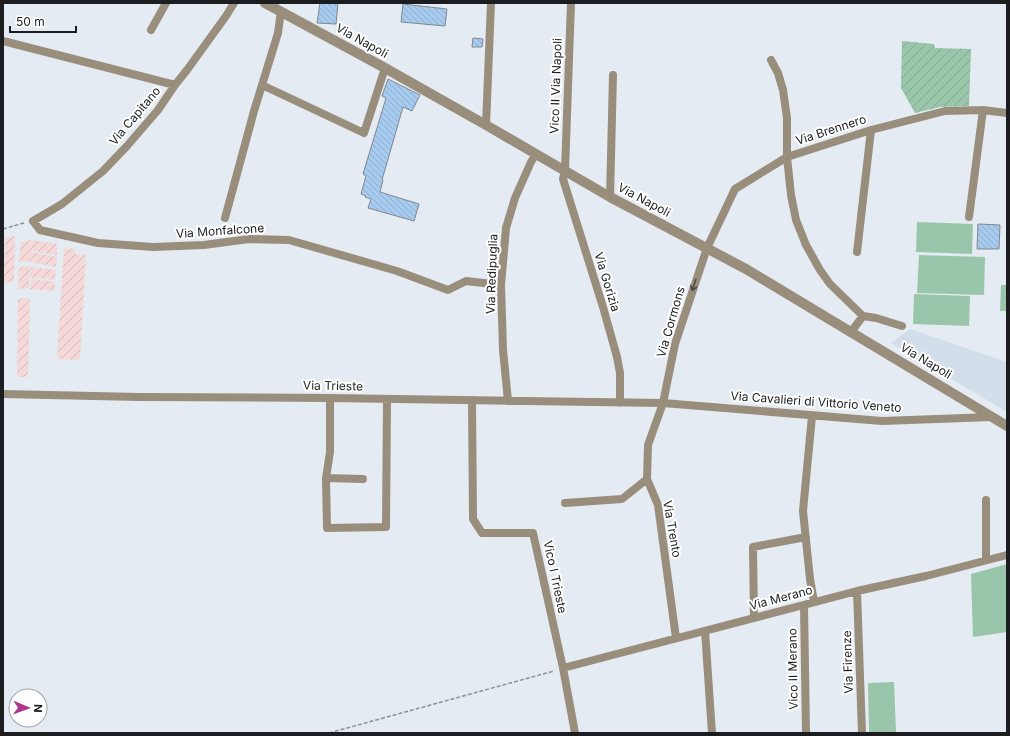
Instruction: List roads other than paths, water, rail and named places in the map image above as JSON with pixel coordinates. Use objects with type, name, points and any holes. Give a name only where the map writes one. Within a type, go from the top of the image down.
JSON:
[{"type":"street","points":[[151,30],[166,3]]},
{"type":"street","name":"Via Capitano","points":[[33,221],[62,204],[103,171],[158,110],[234,3]]},
{"type":"street","name":"Via Napoli","points":[[266,3],[385,68],[610,197],[746,269],[1007,426]]},
{"type":"street","points":[[486,125],[491,3]]},
{"type":"street","name":"Vico II Via Napoli","points":[[565,171],[571,3]]},
{"type":"street","points":[[224,218],[278,33],[281,11]]},
{"type":"street","points":[[3,41],[175,85]]},
{"type":"street","points":[[770,60],[778,74],[783,90],[791,195],[796,220],[806,245],[830,284],[863,316],[876,318],[902,326]]},
{"type":"street","points":[[262,85],[364,133],[385,68]]},
{"type":"street","points":[[610,197],[613,75]]},
{"type":"street","points":[[969,217],[983,110]]},
{"type":"street","name":"Via Brennero","points":[[707,248],[735,188],[787,157],[871,130],[945,111],[983,110],[1007,113]]},
{"type":"street","points":[[857,252],[871,130]]},
{"type":"street","name":"Via Redipuglia","points":[[508,401],[503,350],[501,286],[506,228],[515,198],[536,154]]},
{"type":"street","name":"Via Gorizia","points":[[565,171],[563,179],[617,357],[620,373],[620,403]]},
{"type":"street","name":"Via Monfalcone","points":[[33,221],[40,230],[98,243],[152,247],[204,245],[249,238],[289,240],[397,271],[448,290],[466,282],[501,286]]},
{"type":"street","name":"Via Cormons","points":[[663,403],[675,344],[707,248]]},
{"type":"street","points":[[851,332],[863,316]]},
{"type":"street","name":"Via Trieste","points":[[3,394],[663,403]]},
{"type":"street","points":[[330,398],[330,452],[326,478],[327,528],[386,527],[387,399]]},
{"type":"street","name":"Vico I Trieste","points":[[472,400],[473,519],[482,533],[533,533],[563,668]]},
{"type":"street","name":"Via Cavalieri di Vittorio Veneto","points":[[663,403],[882,421],[992,417]]},
{"type":"street","name":"Via Trento","points":[[663,403],[648,445],[647,479],[658,504],[676,638]]},
{"type":"street","points":[[812,416],[803,512],[814,602]]},
{"type":"street","points":[[326,478],[363,479]]},
{"type":"street","points":[[565,503],[622,500],[647,479]]},
{"type":"street","points":[[986,500],[986,560]]},
{"type":"street","points":[[754,618],[753,548],[806,537]]},
{"type":"street","name":"Via Merano","points":[[563,668],[857,591],[926,576],[1007,555]]},
{"type":"street","name":"Via Firenze","points":[[857,591],[862,733]]},
{"type":"street","name":"Vico II Merano","points":[[804,605],[806,733]]},
{"type":"street","points":[[705,631],[712,733]]},
{"type":"street","points":[[563,668],[575,733]]}]
